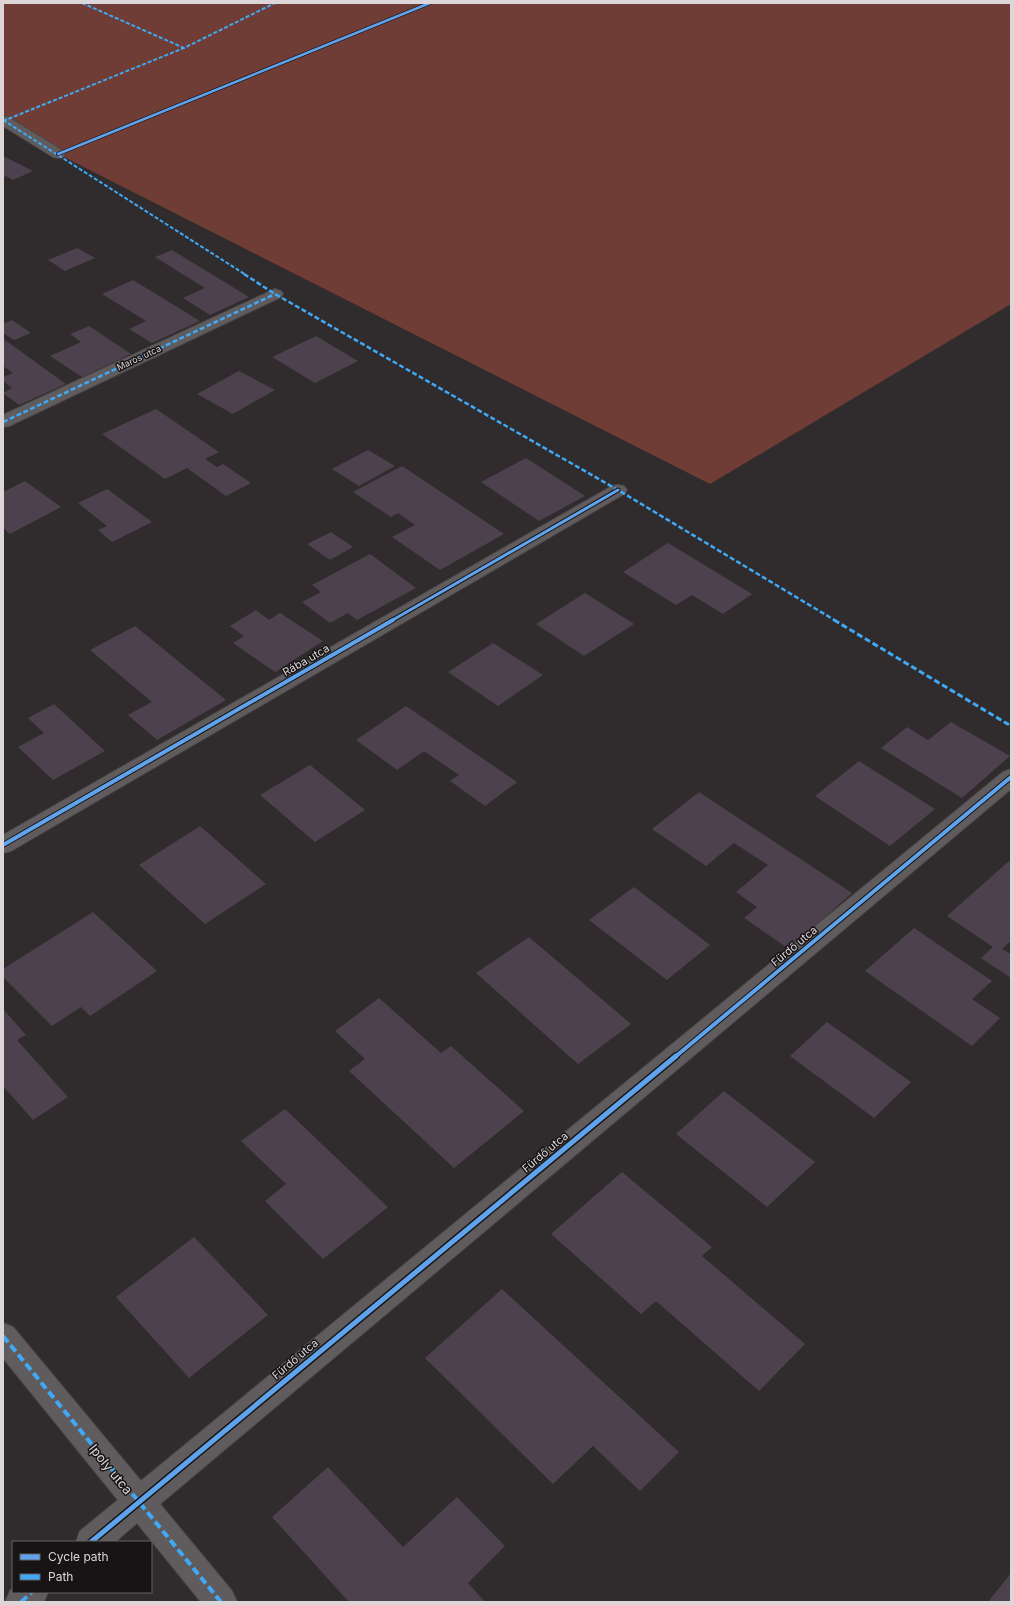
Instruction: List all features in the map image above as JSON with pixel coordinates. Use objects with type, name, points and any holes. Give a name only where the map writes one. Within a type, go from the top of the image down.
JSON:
[{"type":"street","points":[[3,120],[58,154]]},
{"type":"street","name":"Maros utca","points":[[3,422],[275,294]]},
{"type":"street","name":"Rába utca","points":[[3,845],[618,490]]},
{"type":"street","name":"Fürdő utca","points":[[92,1541],[1011,777]]},
{"type":"street","name":"Ipoly utca","points":[[3,1336],[221,1602]]},
{"type":"street","points":[[21,1602],[31,1593]]},
{"type":"shaded area","points":[[3,3],[1011,3],[1011,304],[710,484],[58,154],[3,120]]},
{"type":"building","points":[[3,156],[33,171],[13,180],[6,176],[3,178]]},
{"type":"building","points":[[77,248],[95,258],[65,271],[48,260]]},
{"type":"building","points":[[172,250],[249,297],[210,315],[183,298],[205,288],[155,257]]},
{"type":"building","points":[[133,280],[200,321],[152,343],[129,329],[146,321],[102,294]]},
{"type":"building","points":[[12,320],[31,333],[14,340],[3,333],[3,324]]},
{"type":"building","points":[[89,326],[131,354],[82,377],[50,356],[81,342],[70,334]]},
{"type":"building","points":[[316,336],[358,361],[315,383],[272,357]]},
{"type":"building","points":[[5,340],[66,384],[19,405],[3,393],[12,388],[3,381],[3,377],[13,373],[3,366],[3,341]]},
{"type":"building","points":[[239,371],[275,390],[233,414],[197,394]]},
{"type":"building","points":[[156,409],[219,452],[205,459],[217,467],[223,464],[251,483],[226,496],[187,468],[165,479],[102,434]]},
{"type":"building","points":[[368,450],[395,466],[359,486],[332,469]]},
{"type":"building","points":[[526,458],[585,496],[539,521],[481,482]]},
{"type":"building","points":[[402,466],[504,534],[440,570],[392,537],[415,525],[398,513],[391,517],[353,492]]},
{"type":"building","points":[[25,481],[61,507],[10,534],[3,528],[3,492]]},
{"type":"building","points":[[107,489],[152,522],[112,542],[98,530],[107,526],[78,503]]},
{"type":"building","points":[[331,532],[353,547],[330,560],[307,544]]},
{"type":"building","points":[[668,543],[752,594],[723,614],[692,595],[676,605],[623,572]]},
{"type":"building","points":[[370,554],[416,588],[357,620],[348,613],[330,623],[302,602],[321,592],[312,585]]},
{"type":"building","points":[[585,593],[634,624],[584,656],[536,624]]},
{"type":"building","points":[[256,610],[269,620],[280,613],[323,641],[275,672],[233,643],[244,636],[230,626]]},
{"type":"building","points":[[135,626],[226,700],[157,740],[128,715],[152,702],[90,650]]},
{"type":"building","points":[[493,643],[543,675],[498,706],[448,672]]},
{"type":"building","points":[[54,704],[105,751],[53,780],[18,747],[44,733],[28,718]]},
{"type":"building","points":[[406,706],[517,782],[485,806],[450,781],[459,775],[424,751],[397,770],[356,740]]},
{"type":"building","points":[[951,722],[1010,756],[962,798],[881,748],[907,727],[928,740]]},
{"type":"building","points":[[859,761],[935,809],[890,846],[815,796]]},
{"type":"building","points":[[310,765],[365,810],[315,842],[260,795]]},
{"type":"building","points":[[699,792],[852,893],[789,949],[744,918],[757,907],[736,892],[768,865],[734,843],[706,866],[652,829]]},
{"type":"building","points":[[200,826],[266,884],[205,924],[139,865]]},
{"type":"building","points":[[1009,861],[1011,862],[1011,941],[1002,949],[1011,954],[1011,978],[981,958],[993,947],[947,916]]},
{"type":"building","points":[[634,887],[710,945],[667,980],[589,920]]},
{"type":"building","points":[[93,912],[157,971],[90,1016],[81,1007],[52,1026],[3,977],[3,969]]},
{"type":"building","points":[[914,928],[992,981],[972,999],[1000,1018],[972,1046],[865,971]]},
{"type":"building","points":[[529,937],[631,1024],[578,1064],[476,973]]},
{"type":"building","points":[[379,998],[441,1053],[451,1046],[524,1111],[454,1168],[349,1071],[365,1059],[335,1031]]},
{"type":"building","points":[[3,1009],[26,1035],[17,1040],[68,1097],[33,1120],[3,1086]]},
{"type":"building","points":[[827,1022],[911,1082],[874,1118],[790,1056]]},
{"type":"building","points":[[724,1091],[815,1162],[767,1207],[676,1134]]},
{"type":"building","points":[[285,1109],[388,1207],[323,1259],[265,1201],[286,1184],[241,1141]]},
{"type":"building","points":[[622,1172],[712,1247],[702,1256],[805,1344],[759,1391],[656,1301],[641,1314],[551,1234]]},
{"type":"building","points":[[194,1237],[268,1315],[189,1378],[116,1297]]},
{"type":"building","points":[[502,1289],[679,1452],[640,1491],[593,1446],[553,1484],[425,1358]]},
{"type":"building","points":[[328,1467],[403,1547],[457,1497],[505,1546],[468,1583],[485,1602],[349,1602],[272,1517]]},
{"type":"building","points":[[1011,1573],[1011,1602],[988,1602]]},
{"type":"marked path","points":[[82,3],[184,48]]},
{"type":"marked path","points":[[3,121],[184,48],[275,3]]},
{"type":"marked path","points":[[3,120],[275,294],[618,490],[1011,726]]},
{"type":"marked path","points":[[3,422],[275,294]]},
{"type":"marked path","points":[[3,1336],[221,1602]]},
{"type":"marked path","points":[[21,1602],[31,1593]]},
{"type":"cycle path","points":[[58,154],[430,3]]},
{"type":"cycle path","points":[[3,845],[618,490]]},
{"type":"cycle path","points":[[92,1541],[1011,777]]}]
